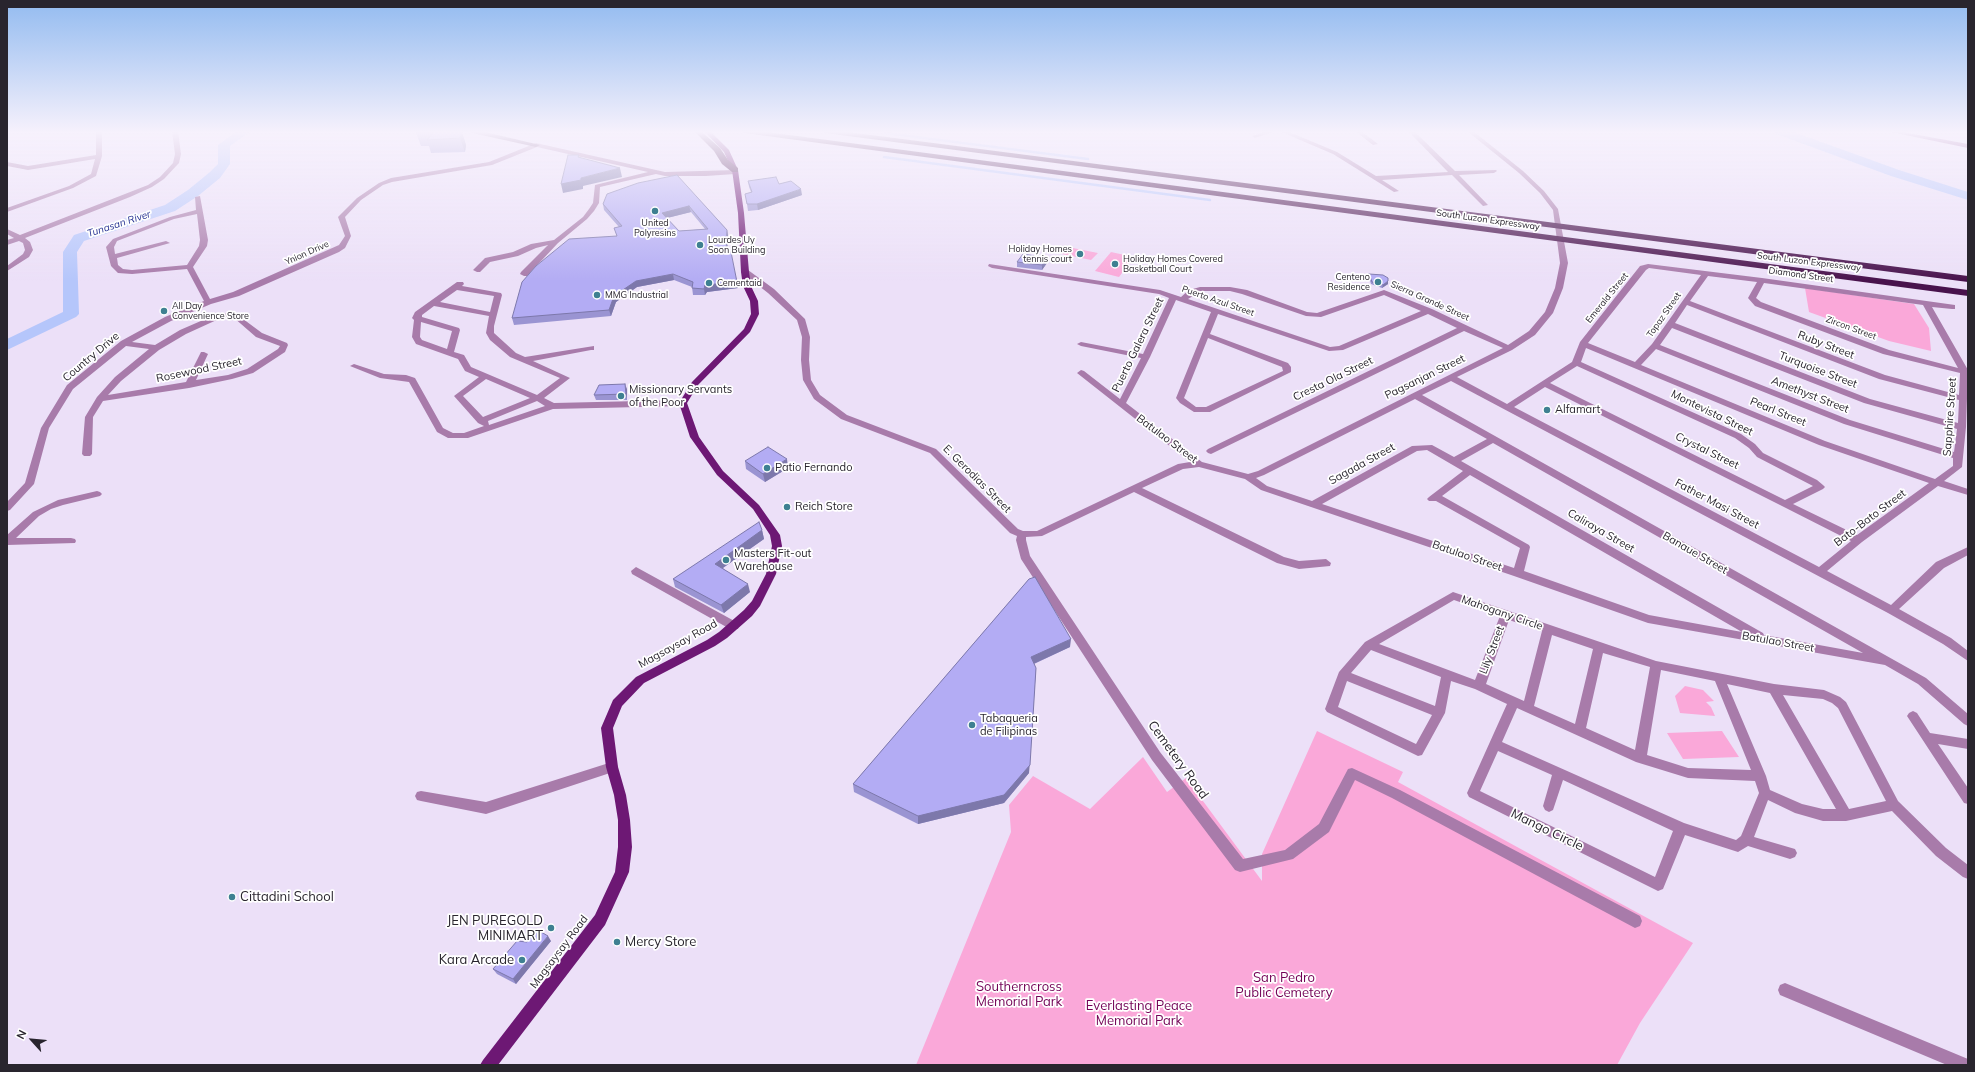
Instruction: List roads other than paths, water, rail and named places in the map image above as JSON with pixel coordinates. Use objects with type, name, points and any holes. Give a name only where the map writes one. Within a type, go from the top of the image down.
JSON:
[{"type":"highway","name":"South Luzon Expressway","points":[[1121,181],[1968,294]]},
{"type":"highway","name":"South Luzon Expressway","points":[[1210,181],[1968,279]]},
{"type":"main road","points":[[683,403],[695,384],[736,343],[751,324],[754,314],[754,301],[747,286],[745,272],[741,212],[736,181]]},
{"type":"main road","name":"Magsaysay Road","points":[[488,1065],[592,930],[611,899],[622,872],[625,847],[624,820],[620,795],[612,767],[606,728],[617,703],[640,680],[711,643],[734,626],[756,603],[771,574],[777,546],[775,536],[756,507],[724,478],[710,459],[695,437],[683,403]]},
{"type":"street","points":[[7,210],[83,181]]},
{"type":"street","points":[[7,243],[128,196],[157,181]]},
{"type":"street","name":"Ynion Drive","points":[[230,296],[326,256],[342,246],[348,236],[342,217],[359,199],[381,184],[388,181]]},
{"type":"street","points":[[524,274],[556,242],[585,218],[592,210],[596,203],[597,186],[619,181]]},
{"type":"street","points":[[1381,181],[1396,191]]},
{"type":"street","points":[[1461,181],[1484,205]]},
{"type":"street","name":"Pagsanjan Street","points":[[1248,477],[1261,473],[1415,395],[1452,378],[1509,348],[1532,333],[1549,313],[1559,288],[1564,263],[1564,254],[1558,217],[1552,204],[1531,181]]},
{"type":"street","points":[[189,267],[203,246],[204,240],[198,197]]},
{"type":"street","points":[[189,267],[125,271],[117,268],[112,257],[110,247],[122,237],[179,216],[200,211]]},
{"type":"street","points":[[7,230],[26,242],[29,250],[26,255],[7,269]]},
{"type":"street","points":[[477,270],[488,260],[516,254],[534,246],[556,242]]},
{"type":"street","points":[[112,257],[166,243]]},
{"type":"street","name":"Puerto Azul Street","points":[[992,266],[1160,292],[1329,349],[1340,348],[1429,311]]},
{"type":"street","name":"Diamond Street","points":[[1648,266],[1706,272],[1952,307]]},
{"type":"street","name":"Emerald Street","points":[[1582,344],[1643,268],[1648,266]]},
{"type":"street","points":[[189,267],[208,302],[226,292],[249,288]]},
{"type":"street","name":"E. Gerodias Street","points":[[745,272],[771,291],[796,314],[804,325],[806,337],[805,360],[807,380],[817,398],[833,411],[844,417],[914,443],[932,452],[1008,527],[1022,534]]},
{"type":"street","name":"Topaz Street","points":[[1636,366],[1655,346],[1706,272]]},
{"type":"street","name":"Zircon Street","points":[[1762,280],[1752,298],[1758,304],[1886,352],[1966,372]]},
{"type":"street","points":[[485,376],[458,396],[483,423],[538,398],[566,378],[523,360],[506,350],[493,338],[490,333],[490,326],[498,295],[457,285],[421,311],[416,318],[417,340],[450,352],[464,359],[468,369],[485,376],[538,398],[552,406]]},
{"type":"street","name":"Sierra Grande Street","points":[[1183,299],[1192,292],[1200,289],[1230,289],[1244,292],[1306,314],[1318,315],[1383,292],[1465,327],[1509,348]]},
{"type":"street","name":"Country Drive","points":[[7,508],[29,484],[38,445],[45,428],[70,387],[124,342],[168,319],[208,302],[230,296]]},
{"type":"street","name":"Puerto Galera Street","points":[[1121,404],[1146,357],[1174,296]]},
{"type":"street","name":"Ruby Street","points":[[1685,302],[1882,377],[1963,399]]},
{"type":"street","points":[[432,303],[493,315]]},
{"type":"street","name":"Sapphire Street","points":[[1926,303],[1966,372],[1962,427],[1957,467],[1935,482]]},
{"type":"street","points":[[1206,335],[1285,365],[1287,367],[1287,372],[1207,410],[1194,409],[1180,398],[1215,311]]},
{"type":"street","name":"Rosewood Street","points":[[100,399],[189,385],[250,371],[282,350],[284,345],[260,335],[238,316],[231,314],[220,316],[183,332],[156,348]]},
{"type":"street","points":[[416,318],[456,330],[450,352]]},
{"type":"street","name":"Turquoise Street","points":[[1669,324],[1867,401],[1962,427]]},
{"type":"street","name":"Cresta Ola Street","points":[[1211,451],[1465,327]]},
{"type":"street","points":[[124,342],[156,348]]},
{"type":"street","points":[[1081,344],[1146,357]]},
{"type":"street","points":[[1508,407],[1576,364],[1582,344]]},
{"type":"street","name":"Pearl Street","points":[[1582,344],[1822,443],[1968,492]]},
{"type":"street","name":"Amethyst Street","points":[[1655,346],[1847,422],[1959,457]]},
{"type":"street","points":[[87,454],[89,417],[100,399],[118,379],[156,348]]},
{"type":"street","points":[[523,360],[590,348]]},
{"type":"street","points":[[189,385],[204,354]]},
{"type":"street","name":"Montevista Street","points":[[1576,364],[1738,436],[1764,457],[1814,482],[1820,487],[1786,504]]},
{"type":"street","points":[[354,366],[383,376],[410,378],[440,430],[451,436],[466,436],[552,406],[683,403]]},
{"type":"street","name":"Batulao Street","points":[[1081,373],[1199,464],[1248,477],[1264,488],[1518,573],[1648,619],[1885,661]]},
{"type":"street","name":"Father Masi Street","points":[[1452,378],[1892,610],[1947,641],[1968,656]]},
{"type":"street","name":"Crystal Street","points":[[1545,384],[1858,540]]},
{"type":"street","name":"Banaue Street","points":[[1415,395],[1922,681],[1968,721]]},
{"type":"street","points":[[1454,461],[1494,439]]},
{"type":"street","name":"Caliraya Street","points":[[1424,446],[1435,449],[1765,640]]},
{"type":"street","name":"Sagada Street","points":[[1314,504],[1415,448],[1424,446]]},
{"type":"street","points":[[1022,534],[1038,534],[1181,466],[1199,464]]},
{"type":"street","points":[[1470,470],[1434,498],[1525,547],[1518,573]]},
{"type":"street","name":"Bato-Bato Street","points":[[1819,572],[1858,540],[1897,513],[1935,482]]},
{"type":"street","points":[[1135,489],[1281,560],[1299,565],[1326,563]]},
{"type":"street","points":[[7,542],[36,514],[48,507],[61,502],[96,494]]},
{"type":"street","name":"Cemetery Road","points":[[1022,534],[1021,540],[1026,556],[1144,738],[1240,866],[1288,855],[1324,828],[1352,773],[1396,794],[1635,921]]},
{"type":"street","points":[[7,542],[71,542]]},
{"type":"street","points":[[1892,610],[1940,565],[1968,551]]},
{"type":"street","points":[[636,571],[734,626]]},
{"type":"street","name":"Mahogany Circle","points":[[1439,713],[1418,751],[1331,709],[1343,675],[1369,645],[1452,596],[1548,628],[1599,647],[1656,665],[1774,689],[1824,695],[1842,705],[1894,805],[1941,852],[1968,873]]},
{"type":"street","name":"Lily Street","points":[[1479,686],[1506,614]]},
{"type":"street","points":[[1528,708],[1548,628]]},
{"type":"street","points":[[1369,645],[1479,686],[1640,758],[1688,773],[1760,776]]},
{"type":"street","points":[[1579,731],[1599,647]]},
{"type":"street","points":[[1640,758],[1656,665]]},
{"type":"street","points":[[1343,675],[1439,713],[1447,675]]},
{"type":"street","points":[[1495,744],[1681,828],[1738,846],[1746,840],[1765,793],[1760,776],[1719,678]]},
{"type":"street","points":[[1774,689],[1846,815]]},
{"type":"street","name":"Mango Circle","points":[[1514,701],[1473,794],[1658,885],[1681,828]]},
{"type":"street","points":[[1913,716],[1968,799]]},
{"type":"street","points":[[1928,737],[1968,744]]},
{"type":"street","points":[[421,796],[486,808],[612,767]]},
{"type":"street","points":[[1549,806],[1559,773]]},
{"type":"street","points":[[1765,793],[1800,809],[1823,815],[1846,815],[1894,805]]},
{"type":"street","points":[[1746,840],[1790,853]]},
{"type":"street","points":[[1785,990],[1965,1065]]},
{"type":"waterway","name":"Tunasan River","points":[[7,345],[71,314],[70,252],[79,238],[170,208],[193,193],[208,181]]},
{"type":"waterway","points":[[1066,181],[1210,200]]},
{"type":"waterway","points":[[1920,181],[1968,196]]},
{"type":"place","name":"United Polyresins","points":[[655,211]]},
{"type":"place","name":"Lourdes Uy Soon Building","points":[[700,245]]},
{"type":"place","name":"Holiday Homes tennis court","points":[[1080,254]]},
{"type":"place","name":"Holiday Homes Covered Basketball Court","points":[[1115,264]]},
{"type":"place","name":"Centeno Residence","points":[[1378,282]]},
{"type":"place","name":"Cementaid","points":[[709,283]]},
{"type":"place","name":"MMG Industrial","points":[[597,295]]},
{"type":"place","name":"All Day Convenience Store","points":[[164,311]]},
{"type":"place","name":"Missionary Servants of the Poor","points":[[621,396]]},
{"type":"place","name":"Alfamart","points":[[1547,410]]},
{"type":"place","name":"Patio Fernando","points":[[767,468]]},
{"type":"place","name":"Reich Store","points":[[787,507]]},
{"type":"place","name":"Masters Fit-out Warehouse","points":[[726,560]]},
{"type":"place","name":"Tabaqueria de Filipinas","points":[[972,725]]},
{"type":"place","name":"Cittadini School","points":[[232,897]]},
{"type":"place","name":"JEN PUREGOLD MINIMART","points":[[551,928]]},
{"type":"place","name":"Mercy Store","points":[[617,942]]},
{"type":"place","name":"Kara Arcade","points":[[522,960]]},
{"type":"park label","name":"San Pedro Public Cemetery","points":[[1284,986]]},
{"type":"park label","name":"Southerncross Memorial Park","points":[[1019,994]]},
{"type":"park label","name":"Everlasting Peace Memorial Park","points":[[1139,1014]]}]
